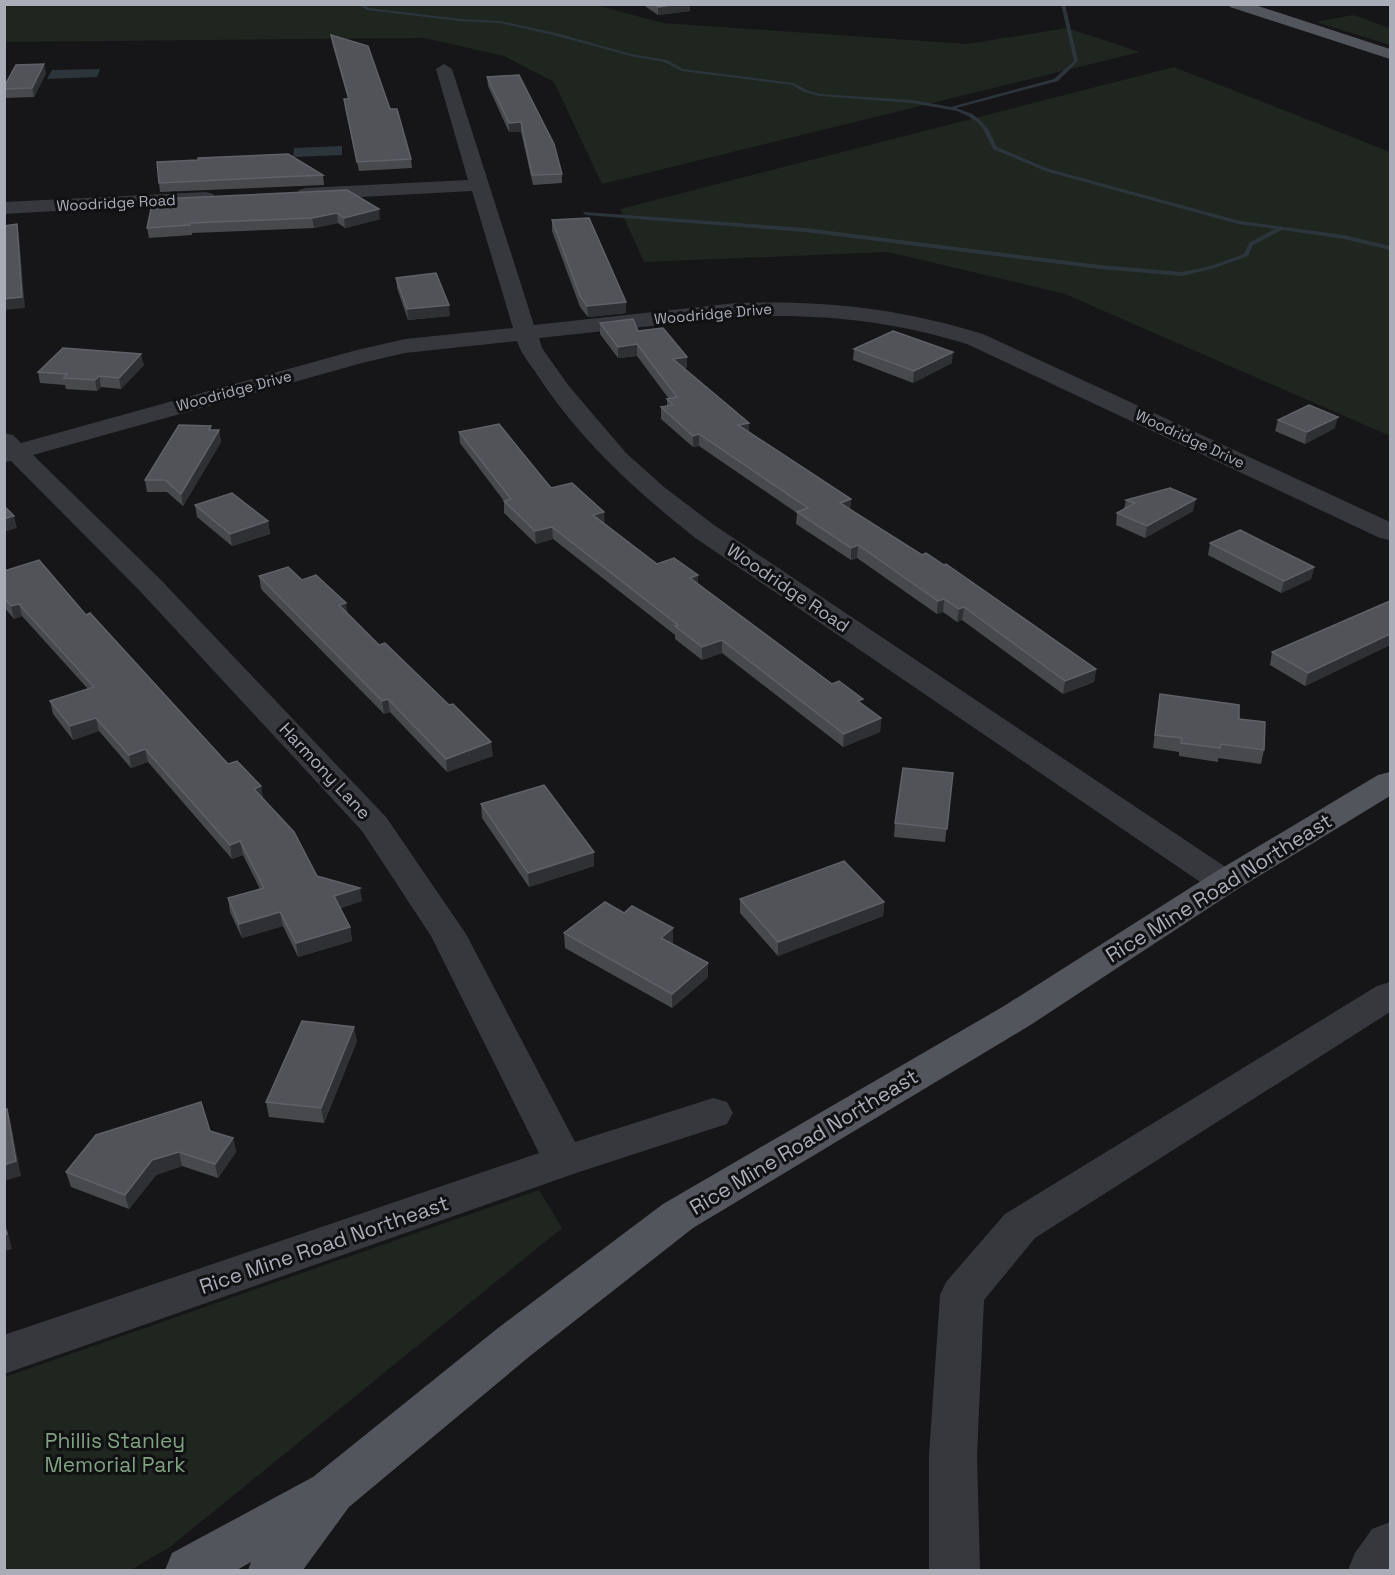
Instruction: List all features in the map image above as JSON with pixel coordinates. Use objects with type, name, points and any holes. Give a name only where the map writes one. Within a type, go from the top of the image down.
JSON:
[{"type":"main road","points":[[1234,4],[1390,54]]},
{"type":"main road","name":"Rice Mine Road Northeast","points":[[273,1570],[332,1491],[514,1341],[678,1216],[1018,1015],[1224,882],[1390,782]]},
{"type":"main road","points":[[190,1570],[332,1491]]},
{"type":"street","name":"Woodridge Road","points":[[444,69],[525,333],[537,358],[579,415],[617,458],[704,531],[1224,882]]},
{"type":"street","points":[[292,194],[479,185]]},
{"type":"street","name":"Woodridge Road","points":[[4,208],[221,198]]},
{"type":"street","name":"Woodridge Drive","points":[[9,449],[367,354],[429,341],[736,310],[844,309],[908,319],[965,335],[1016,356],[1390,532]]},
{"type":"street","name":"Harmony Lane","points":[[9,449],[149,584],[374,824],[448,934],[564,1161]]},
{"type":"street","points":[[954,1570],[953,1455],[962,1295],[1020,1226],[1390,995]]},
{"type":"street","name":"Rice Mine Road Northeast","points":[[4,1355],[564,1161],[712,1113]]},
{"type":"street","points":[[1372,1570],[1390,1545]]},
{"type":"green space","points":[[592,4],[663,23],[967,44],[1067,28],[1140,52],[602,184],[554,82],[504,56],[424,38],[5,42],[4,5]]},
{"type":"green space","points":[[1353,15],[1390,28],[1390,45],[1316,22]]},
{"type":"green space","points":[[1174,67],[1390,152],[1390,436],[1065,294],[888,252],[644,262],[620,209]]},
{"type":"green space","name":"Phillis Stanley Memorial Park","points":[[539,1190],[562,1228],[170,1547],[131,1570],[5,1570],[5,1377]]},
{"type":"shaded area","points":[[100,69],[97,77],[47,79],[52,70]]},
{"type":"shaded area","points":[[342,146],[342,155],[293,157],[294,148]]},
{"type":"building","points":[[655,4],[678,4],[658,7]]},
{"type":"building","points":[[331,35],[368,46],[390,109],[397,109],[411,159],[357,162],[344,99],[349,99]]},
{"type":"building","points":[[44,64],[32,88],[4,89],[16,65]]},
{"type":"building","points":[[519,75],[554,144],[562,174],[532,175],[521,122],[509,123],[487,77]]},
{"type":"building","points":[[288,154],[323,175],[159,183],[157,162]]},
{"type":"building","points":[[347,190],[379,209],[344,218],[337,213],[312,218],[190,223],[190,225],[147,228],[152,204],[161,203],[160,199]]},
{"type":"building","points":[[589,218],[626,302],[587,306],[580,296],[552,220]]},
{"type":"building","points":[[17,224],[22,297],[4,299],[4,226]]},
{"type":"building","points":[[436,273],[449,305],[407,309],[396,278]]},
{"type":"building","points":[[633,319],[638,331],[663,328],[687,357],[673,359],[749,423],[738,425],[851,499],[840,503],[922,555],[926,553],[944,565],[946,564],[1096,669],[1065,681],[964,607],[959,609],[944,599],[938,601],[858,545],[851,548],[797,512],[808,508],[699,434],[693,436],[661,407],[673,405],[667,399],[677,397],[637,344],[618,347],[600,323]]},
{"type":"building","points":[[893,331],[953,352],[914,371],[854,349]]},
{"type":"building","points":[[63,348],[141,354],[119,378],[99,376],[95,380],[64,378],[67,374],[38,372]]},
{"type":"building","points":[[1309,405],[1338,417],[1307,432],[1278,420]]},
{"type":"building","points":[[499,424],[551,488],[572,483],[604,512],[593,515],[657,564],[674,558],[698,575],[690,578],[832,684],[839,681],[863,699],[858,701],[881,718],[844,734],[722,640],[702,647],[675,626],[678,625],[552,527],[535,531],[504,501],[511,499],[459,432]]},
{"type":"building","points":[[179,425],[211,426],[209,430],[219,430],[181,494],[165,480],[145,480]]},
{"type":"building","points":[[1170,488],[1196,499],[1147,526],[1117,513],[1135,503],[1126,500]]},
{"type":"building","points":[[232,493],[268,521],[230,534],[195,505]]},
{"type":"building","points":[[4,506],[14,516],[4,519]]},
{"type":"building","points":[[1240,530],[1314,567],[1284,581],[1210,543]]},
{"type":"building","points":[[39,560],[86,615],[90,613],[228,764],[237,761],[261,786],[254,789],[294,832],[317,876],[360,888],[334,896],[350,927],[296,943],[280,912],[239,924],[228,898],[264,888],[240,841],[230,845],[145,749],[129,755],[96,718],[70,726],[50,701],[94,687],[19,604],[11,606],[4,598],[4,571]]},
{"type":"building","points":[[288,567],[302,580],[316,575],[346,603],[339,605],[379,645],[385,643],[449,705],[453,704],[491,742],[446,759],[388,699],[382,701],[259,576]]},
{"type":"building","points":[[1390,601],[1390,634],[1308,673],[1272,652]]},
{"type":"building","points":[[1160,694],[1239,705],[1239,719],[1265,722],[1264,750],[1221,744],[1220,748],[1181,743],[1182,738],[1155,735]]},
{"type":"building","points":[[903,768],[953,773],[947,829],[895,823]]},
{"type":"building","points":[[544,785],[594,852],[528,873],[481,804]]},
{"type":"building","points":[[844,861],[884,902],[778,942],[740,899]]},
{"type":"building","points":[[605,902],[624,913],[632,906],[673,928],[661,938],[708,963],[672,994],[564,933]]},
{"type":"building","points":[[302,1021],[354,1027],[321,1108],[266,1102]]},
{"type":"building","points":[[201,1102],[210,1131],[233,1138],[215,1164],[179,1152],[152,1160],[125,1195],[66,1172],[96,1135]]},
{"type":"building","points":[[7,1109],[16,1161],[4,1165],[4,1110]]},
{"type":"waterway","points":[[361,4],[367,9],[460,20],[500,22],[631,55],[665,61],[682,70],[793,84],[820,95],[895,99],[952,108]]},
{"type":"waterway","points":[[952,108],[1056,80],[1076,61],[1063,4]]},
{"type":"waterway","points":[[952,108],[979,121],[995,148],[1047,170],[1240,223],[1344,237],[1390,248]]},
{"type":"waterway","points":[[586,213],[805,230],[1100,267],[1182,274],[1213,267],[1246,255],[1251,244],[1280,229]]}]
